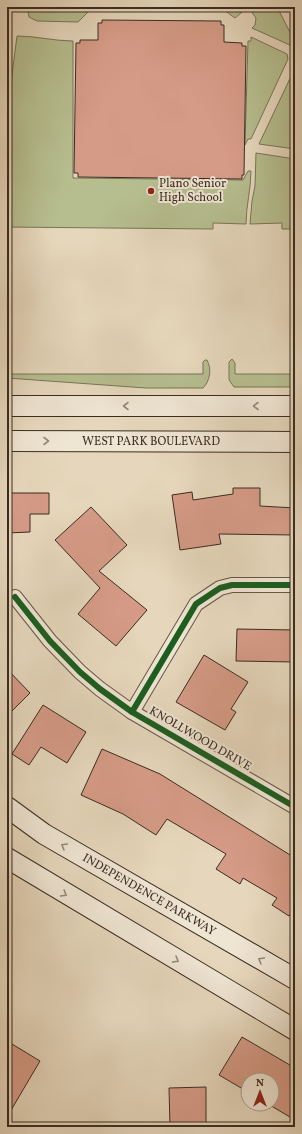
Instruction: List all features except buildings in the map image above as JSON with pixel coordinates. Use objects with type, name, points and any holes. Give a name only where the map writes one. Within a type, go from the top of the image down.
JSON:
[{"type":"main road","points":[[7,406],[295,406]]},
{"type":"main road","name":"WEST PARK BOULEVARD","points":[[7,441],[295,442]]},
{"type":"main road","name":"INDEPENDENCE PARKWAY","points":[[7,807],[44,834],[295,979]]},
{"type":"main road","points":[[7,858],[295,1030]]},
{"type":"street","points":[[132,712],[196,604],[220,588],[232,585],[295,585]]},
{"type":"street","name":"KNOLLWOOD DRIVE","points":[[15,597],[50,641],[80,672],[132,712],[295,807]]},
{"type":"green space","points":[[27,7],[93,7],[78,22],[37,21],[29,17]]},
{"type":"green space","points":[[226,7],[248,7],[235,18],[224,10]]},
{"type":"green space","points":[[256,7],[277,7],[294,40],[294,44],[292,46],[252,28],[255,25],[256,18],[251,11]]},
{"type":"green space","points":[[17,36],[73,41],[73,178],[243,180],[248,171],[251,171],[246,224],[213,223],[213,229],[7,227],[7,113]]},
{"type":"green space","points":[[251,37],[287,54],[288,59],[251,139],[248,139],[245,145],[248,41],[251,41]]},
{"type":"green space","points":[[295,68],[295,149],[259,144]]},
{"type":"green space","points":[[256,153],[295,159],[295,229],[282,229],[282,223],[250,224],[255,186]]},
{"type":"green space","points":[[232,359],[235,363],[235,374],[295,374],[295,387],[234,387],[229,380],[229,362]]},
{"type":"green space","points":[[207,360],[209,364],[210,375],[203,388],[146,388],[7,378],[7,374],[203,374],[203,362]]},
{"type":"cycle path","points":[[132,712],[196,604],[220,588],[232,585],[295,585]]},
{"type":"cycle path","points":[[15,597],[50,641],[80,672],[100,689],[132,712],[295,807]]},
{"type":"place","name":"Plano Senior High School","points":[[151,191]]}]
